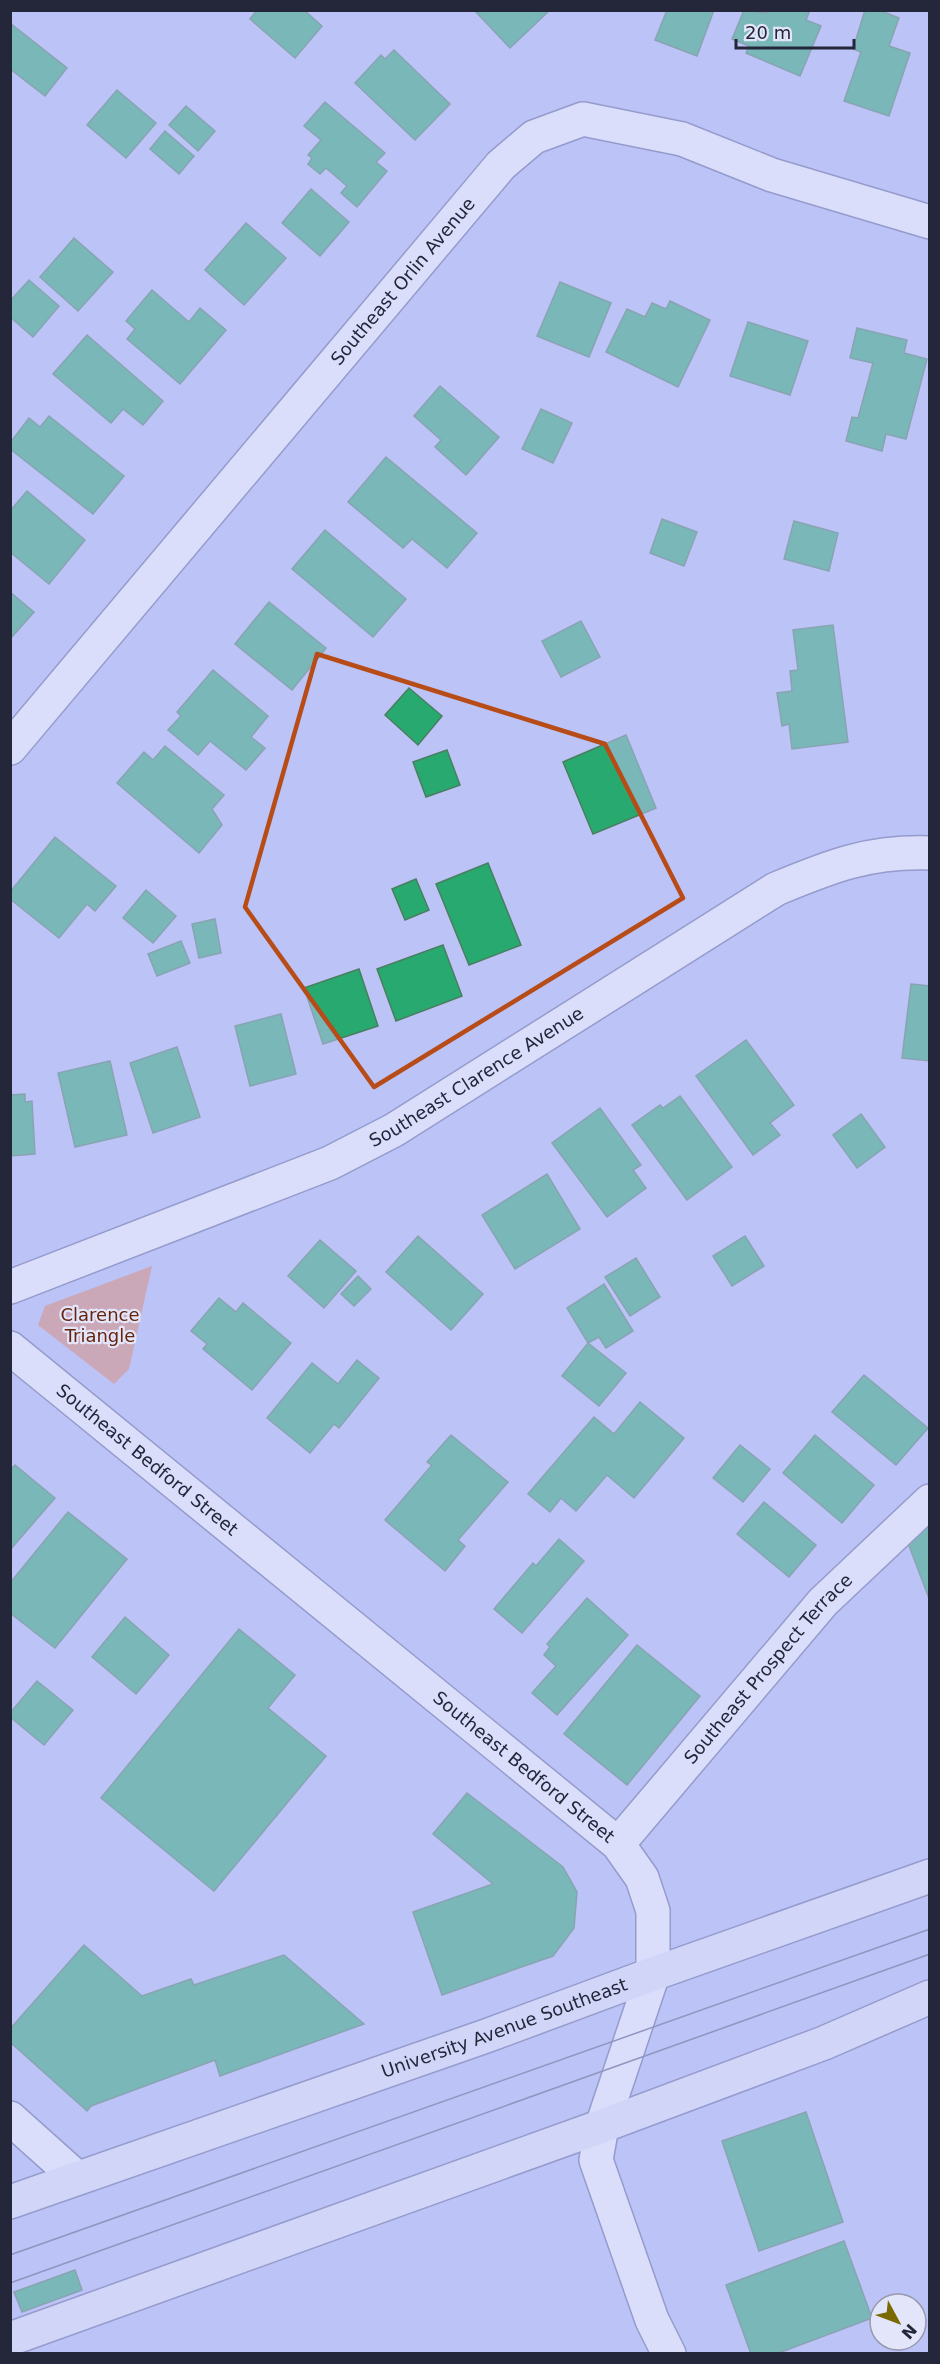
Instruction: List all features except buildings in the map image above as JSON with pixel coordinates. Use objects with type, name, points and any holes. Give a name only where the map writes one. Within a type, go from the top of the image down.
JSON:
[{"type":"main road","name":"University Avenue Southeast","points":[[10,2202],[475,2040],[930,1876]]},
{"type":"main road","points":[[10,2339],[602,2126],[824,2043],[930,1996]]},
{"type":"street","name":"Southeast Orlin Avenue","points":[[16,736],[501,165],[534,137],[583,119],[653,132],[682,139],[772,175],[930,222]]},
{"type":"street","name":"Southeast Clarence Avenue","points":[[10,1287],[330,1163],[394,1130],[776,889],[837,863],[894,852],[930,853]]},
{"type":"street","name":"Southeast Bedford Street","points":[[10,1348],[618,1844],[642,1878],[653,1911],[653,1974],[602,2126],[596,2160],[652,2320],[669,2354]]},
{"type":"street","name":"Southeast Prospect Terrace","points":[[618,1844],[823,1602],[930,1501]]},
{"type":"street","points":[[10,2118],[77,2178]]},
{"type":"highlighted area","points":[[317,654],[605,744],[683,898],[374,1087],[245,907]]},
{"type":"green space","name":"Clarence Triangle","points":[[152,1266],[129,1369],[114,1384],[38,1325],[45,1306]]},
{"type":"tram line","points":[[10,2255],[930,1929]]},
{"type":"tram line","points":[[10,2283],[930,1954]]}]
